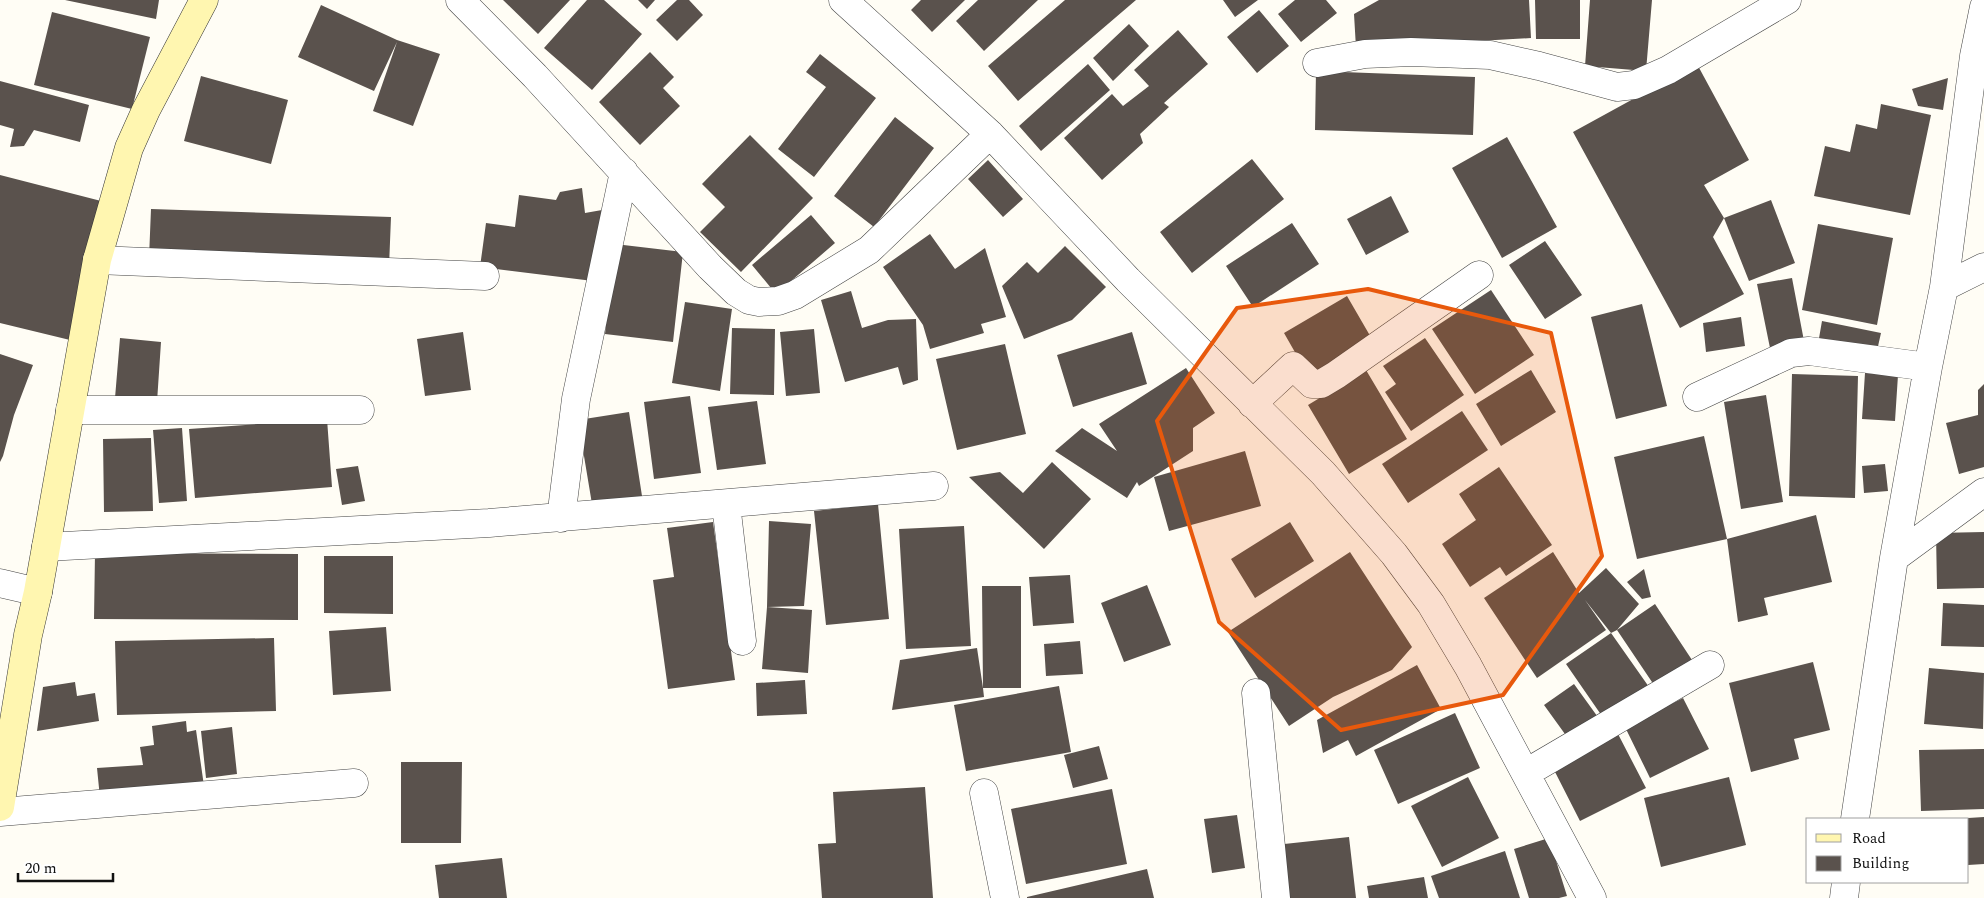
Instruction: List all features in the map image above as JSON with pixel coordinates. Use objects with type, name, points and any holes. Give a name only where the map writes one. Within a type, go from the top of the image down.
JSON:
[{"type":"main road","points":[[0,807],[28,635],[38,592],[97,260],[133,141],[146,110],[204,0]]},
{"type":"street","points":[[460,0],[535,76],[710,267],[736,292],[748,300],[759,302],[778,301],[794,295],[869,250],[990,134]]},
{"type":"street","points":[[843,0],[990,134],[1128,280],[1322,473],[1394,554],[1430,604],[1468,666],[1592,898]]},
{"type":"street","points":[[1318,63],[1365,54],[1411,52],[1490,55],[1616,87],[1634,85],[1668,70],[1787,0]]},
{"type":"street","points":[[1856,818],[1894,558],[1944,288],[1984,7]]},
{"type":"street","points":[[561,518],[576,399],[624,172]]},
{"type":"street","points":[[97,260],[485,276]]},
{"type":"street","points":[[1944,288],[1984,267]]},
{"type":"street","points":[[1252,404],[1293,366],[1312,384],[1321,384],[1479,275]]},
{"type":"street","points":[[1697,397],[1784,356],[1809,350],[1928,367]]},
{"type":"street","points":[[70,410],[360,410]]},
{"type":"street","points":[[46,547],[489,523],[934,486]]},
{"type":"street","points":[[1894,558],[1984,492]]},
{"type":"street","points":[[726,504],[742,641]]},
{"type":"street","points":[[0,583],[38,592]]},
{"type":"street","points":[[1526,773],[1710,665]]},
{"type":"street","points":[[1256,693],[1276,898]]},
{"type":"street","points":[[0,812],[354,783]]},
{"type":"street","points":[[984,793],[1005,898]]},
{"type":"street","points":[[1844,898],[1846,883]]},
{"type":"highlighted area","points":[[1368,289],[1551,333],[1602,556],[1503,695],[1341,730],[1219,622],[1157,421],[1237,308]]},
{"type":"building","points":[[65,0],[159,0],[156,19]]},
{"type":"building","points":[[503,0],[570,0],[538,34]]},
{"type":"building","points":[[587,0],[604,0],[642,34],[592,90],[544,48]]},
{"type":"building","points":[[638,0],[655,0],[647,9]]},
{"type":"building","points":[[677,0],[689,0],[703,15],[677,41],[656,20]]},
{"type":"building","points":[[921,0],[965,0],[932,32],[911,10]]},
{"type":"building","points":[[978,0],[1038,0],[984,51],[956,21]]},
{"type":"building","points":[[1065,0],[1136,0],[1018,101],[988,66]]},
{"type":"building","points":[[1223,0],[1258,0],[1235,17]]},
{"type":"building","points":[[1295,0],[1326,0],[1337,13],[1301,42],[1278,14]]},
{"type":"building","points":[[1379,0],[1529,0],[1531,38],[1356,48],[1354,14]]},
{"type":"building","points":[[1535,0],[1580,0],[1580,39],[1536,39]]},
{"type":"building","points":[[1590,0],[1652,0],[1646,71],[1585,66]]},
{"type":"building","points":[[321,5],[397,40],[440,54],[413,126],[373,111],[397,42],[374,91],[298,57]]},
{"type":"building","points":[[1259,10],[1289,46],[1257,73],[1227,37]]},
{"type":"building","points":[[52,12],[150,37],[132,109],[34,85]]},
{"type":"building","points":[[1129,24],[1149,46],[1113,81],[1093,58]]},
{"type":"building","points":[[1178,30],[1208,64],[1164,103],[1169,107],[1140,134],[1143,143],[1102,180],[1064,138],[1112,94],[1123,106],[1149,86],[1134,70]]},
{"type":"building","points":[[650,52],[674,77],[663,88],[680,106],[640,145],[599,102]]},
{"type":"building","points":[[820,54],[876,98],[814,177],[778,149],[826,87],[806,72]]},
{"type":"building","points":[[1088,64],[1110,90],[1041,151],[1019,126]]},
{"type":"building","points":[[1697,64],[1749,160],[1704,185],[1724,218],[1713,237],[1744,294],[1680,328],[1573,132]]},
{"type":"building","points":[[1316,71],[1475,77],[1473,135],[1315,130]]},
{"type":"building","points":[[201,76],[288,100],[271,164],[184,141]]},
{"type":"building","points":[[1948,78],[1943,110],[1918,106],[1912,89]]},
{"type":"building","points":[[0,81],[89,105],[80,142],[34,130],[24,146],[10,147],[14,129],[0,125]]},
{"type":"building","points":[[1881,104],[1931,115],[1910,215],[1814,196],[1825,146],[1850,152],[1856,124],[1877,129]]},
{"type":"building","points":[[895,117],[934,148],[874,227],[834,196]]},
{"type":"building","points":[[750,135],[813,198],[741,272],[700,232],[725,207],[702,184]]},
{"type":"building","points":[[1507,137],[1557,227],[1502,258],[1452,168]]},
{"type":"building","points":[[1252,159],[1284,199],[1192,273],[1160,232]]},
{"type":"building","points":[[988,160],[1023,199],[1003,217],[968,179]]},
{"type":"building","points":[[0,175],[105,202],[70,340],[0,323]]},
{"type":"building","points":[[582,188],[585,213],[602,210],[593,281],[480,267],[486,223],[515,227],[519,195],[556,200],[560,192]]},
{"type":"building","points":[[1391,196],[1409,232],[1366,255],[1347,219]]},
{"type":"building","points":[[1771,200],[1795,263],[1749,281],[1724,218]]},
{"type":"building","points":[[151,209],[391,217],[389,267],[149,258]]},
{"type":"building","points":[[811,215],[835,243],[776,294],[752,265]]},
{"type":"building","points":[[1292,223],[1319,264],[1253,307],[1226,266]]},
{"type":"building","points":[[1818,224],[1893,238],[1877,325],[1802,310]]},
{"type":"building","points":[[930,234],[955,269],[985,248],[1006,317],[981,324],[984,333],[930,349],[923,325],[883,267]]},
{"type":"building","points":[[1545,241],[1582,295],[1545,319],[1509,265]]},
{"type":"building","points":[[615,244],[683,252],[673,342],[605,334]]},
{"type":"building","points":[[1065,246],[1106,287],[1072,320],[1024,339],[1002,286],[1027,262],[1038,273]]},
{"type":"building","points":[[1792,278],[1804,341],[1770,348],[1757,284]]},
{"type":"building","points":[[1491,290],[1534,355],[1475,394],[1432,329]]},
{"type":"building","points":[[851,291],[862,328],[888,320],[916,319],[918,380],[903,385],[898,367],[845,382],[821,300]]},
{"type":"building","points":[[1347,296],[1376,346],[1312,382],[1284,333]]},
{"type":"building","points":[[685,302],[732,309],[720,391],[672,383]]},
{"type":"building","points":[[1642,304],[1667,406],[1616,419],[1591,317]]},
{"type":"building","points":[[1741,317],[1745,346],[1706,352],[1703,323]]},
{"type":"building","points":[[1822,321],[1881,333],[1876,355],[1818,344]]},
{"type":"building","points":[[732,328],[775,329],[774,395],[730,394]]},
{"type":"building","points":[[814,329],[820,393],[786,396],[780,332]]},
{"type":"building","points":[[463,332],[471,390],[425,396],[417,339]]},
{"type":"building","points":[[1132,332],[1147,384],[1073,407],[1057,355]]},
{"type":"building","points":[[120,338],[161,342],[157,402],[115,398]]},
{"type":"building","points":[[1425,338],[1464,395],[1411,431],[1385,392],[1396,384],[1383,366]]},
{"type":"building","points":[[1005,344],[1026,434],[957,450],[936,359]]},
{"type":"building","points":[[0,354],[33,365],[14,415],[0,462]]},
{"type":"building","points":[[1186,368],[1215,413],[1193,428],[1193,451],[1139,486],[1137,482],[1127,498],[1055,451],[1082,428],[1117,451],[1099,424]]},
{"type":"building","points":[[1366,370],[1407,439],[1349,474],[1308,405]]},
{"type":"building","points":[[1531,370],[1556,412],[1501,446],[1476,404]]},
{"type":"building","points":[[1865,373],[1898,375],[1895,421],[1862,419]]},
{"type":"building","points":[[1792,374],[1858,376],[1855,498],[1789,496]]},
{"type":"building","points":[[1984,384],[1984,467],[1959,474],[1946,423],[1978,415],[1978,390]]},
{"type":"building","points":[[1766,395],[1783,502],[1741,509],[1724,402]]},
{"type":"building","points":[[690,396],[701,473],[654,479],[644,402]]},
{"type":"building","points":[[757,401],[766,464],[717,470],[708,407]]},
{"type":"building","points":[[1462,411],[1488,450],[1408,503],[1382,464]]},
{"type":"building","points":[[629,412],[642,496],[592,504],[578,420]]},
{"type":"building","points":[[327,419],[332,487],[195,498],[189,429]]},
{"type":"building","points":[[182,428],[187,501],[159,503],[153,430]]},
{"type":"building","points":[[1704,436],[1727,539],[1637,559],[1614,457]]},
{"type":"building","points":[[151,438],[153,511],[104,512],[103,439]]},
{"type":"building","points":[[1245,451],[1261,506],[1169,531],[1154,477]]},
{"type":"building","points":[[1052,462],[1091,499],[1044,549],[969,477],[1000,472],[1023,493]]},
{"type":"building","points":[[1885,464],[1888,491],[1864,493],[1862,466]]},
{"type":"building","points":[[358,466],[365,501],[342,505],[336,469]]},
{"type":"building","points":[[1499,467],[1552,545],[1506,576],[1500,567],[1470,587],[1442,544],[1476,520],[1459,494]]},
{"type":"building","points":[[878,504],[889,619],[826,625],[814,511]]},
{"type":"building","points":[[1816,515],[1832,582],[1764,598],[1768,615],[1738,622],[1727,539]]},
{"type":"building","points":[[769,521],[811,524],[804,606],[767,607]]},
{"type":"building","points":[[713,522],[735,680],[668,689],[653,580],[674,577],[667,528]]},
{"type":"building","points":[[1290,522],[1314,561],[1255,598],[1231,559]]},
{"type":"building","points":[[964,526],[971,646],[906,649],[899,529]]},
{"type":"building","points":[[1984,532],[1984,588],[1937,589],[1936,533]]},
{"type":"building","points":[[1350,552],[1412,647],[1392,670],[1333,697],[1289,726],[1228,632]]},
{"type":"building","points":[[1553,552],[1579,593],[1606,568],[1639,604],[1617,630],[1611,633],[1585,600],[1606,630],[1537,678],[1484,598]]},
{"type":"building","points":[[95,553],[298,554],[298,620],[94,619]]},
{"type":"building","points":[[324,556],[393,556],[393,614],[324,613]]},
{"type":"building","points":[[1644,569],[1651,597],[1642,599],[1627,582]]},
{"type":"building","points":[[1070,575],[1074,623],[1033,626],[1029,577]]},
{"type":"building","points":[[1147,585],[1171,645],[1124,662],[1101,603]]},
{"type":"building","points":[[982,586],[1021,586],[1021,688],[983,688]]},
{"type":"building","points":[[1943,603],[1984,605],[1984,647],[1941,646]]},
{"type":"building","points":[[1655,604],[1692,660],[1654,685],[1617,630]]},
{"type":"building","points":[[767,607],[812,610],[808,673],[762,669]]},
{"type":"building","points":[[386,627],[391,691],[333,695],[329,631]]},
{"type":"building","points":[[1611,633],[1649,687],[1604,719],[1566,664]]},
{"type":"building","points":[[274,638],[276,711],[117,715],[115,641]]},
{"type":"building","points":[[1080,641],[1083,674],[1046,676],[1044,644]]},
{"type":"building","points":[[977,648],[984,697],[892,710],[900,660]]},
{"type":"building","points":[[1813,662],[1830,730],[1794,739],[1799,759],[1751,772],[1729,683]]},
{"type":"building","points":[[1417,665],[1441,709],[1356,756],[1348,740],[1323,753],[1317,720]]},
{"type":"building","points":[[1929,668],[1984,673],[1983,729],[1924,724]]},
{"type":"building","points":[[805,680],[807,714],[757,716],[756,683]]},
{"type":"building","points":[[75,682],[77,696],[95,693],[99,721],[37,731],[43,687]]},
{"type":"building","points":[[1574,684],[1600,720],[1570,741],[1544,705]]},
{"type":"building","points":[[1059,686],[1071,752],[966,771],[954,705]]},
{"type":"building","points":[[1683,698],[1709,749],[1650,778],[1625,727]]},
{"type":"building","points":[[1455,713],[1480,768],[1398,804],[1374,750]]},
{"type":"building","points":[[186,721],[187,732],[196,730],[204,786],[100,798],[97,768],[143,765],[140,747],[154,745],[152,726]]},
{"type":"building","points":[[232,727],[237,774],[206,778],[201,731]]},
{"type":"building","points":[[1618,734],[1646,788],[1580,821],[1553,768]]},
{"type":"building","points":[[1099,746],[1108,779],[1073,788],[1064,755]]},
{"type":"building","points":[[1984,749],[1984,809],[1921,811],[1919,750]]},
{"type":"building","points":[[401,762],[462,762],[461,843],[401,843]]},
{"type":"building","points":[[1468,777],[1499,838],[1442,867],[1411,806]]},
{"type":"building","points":[[1729,777],[1746,845],[1661,867],[1644,798]]},
{"type":"building","points":[[925,787],[933,898],[822,898],[818,844],[836,843],[833,792]]},
{"type":"building","points":[[1112,789],[1127,864],[1026,884],[1011,809]]},
{"type":"building","points":[[1237,815],[1245,868],[1212,873],[1204,819]]},
{"type":"building","points":[[1984,817],[1984,864],[1969,865],[1968,818]]},
{"type":"building","points":[[1349,837],[1356,898],[1281,898],[1275,845]]},
{"type":"building","points":[[1549,838],[1567,896],[1559,898],[1529,898],[1514,849]]},
{"type":"building","points":[[1505,851],[1520,898],[1439,898],[1431,876]]},
{"type":"building","points":[[502,858],[507,898],[439,898],[435,865]]},
{"type":"building","points":[[1147,869],[1154,898],[1027,898],[1027,897]]},
{"type":"building","points":[[1424,877],[1428,898],[1369,898],[1367,886]]}]
